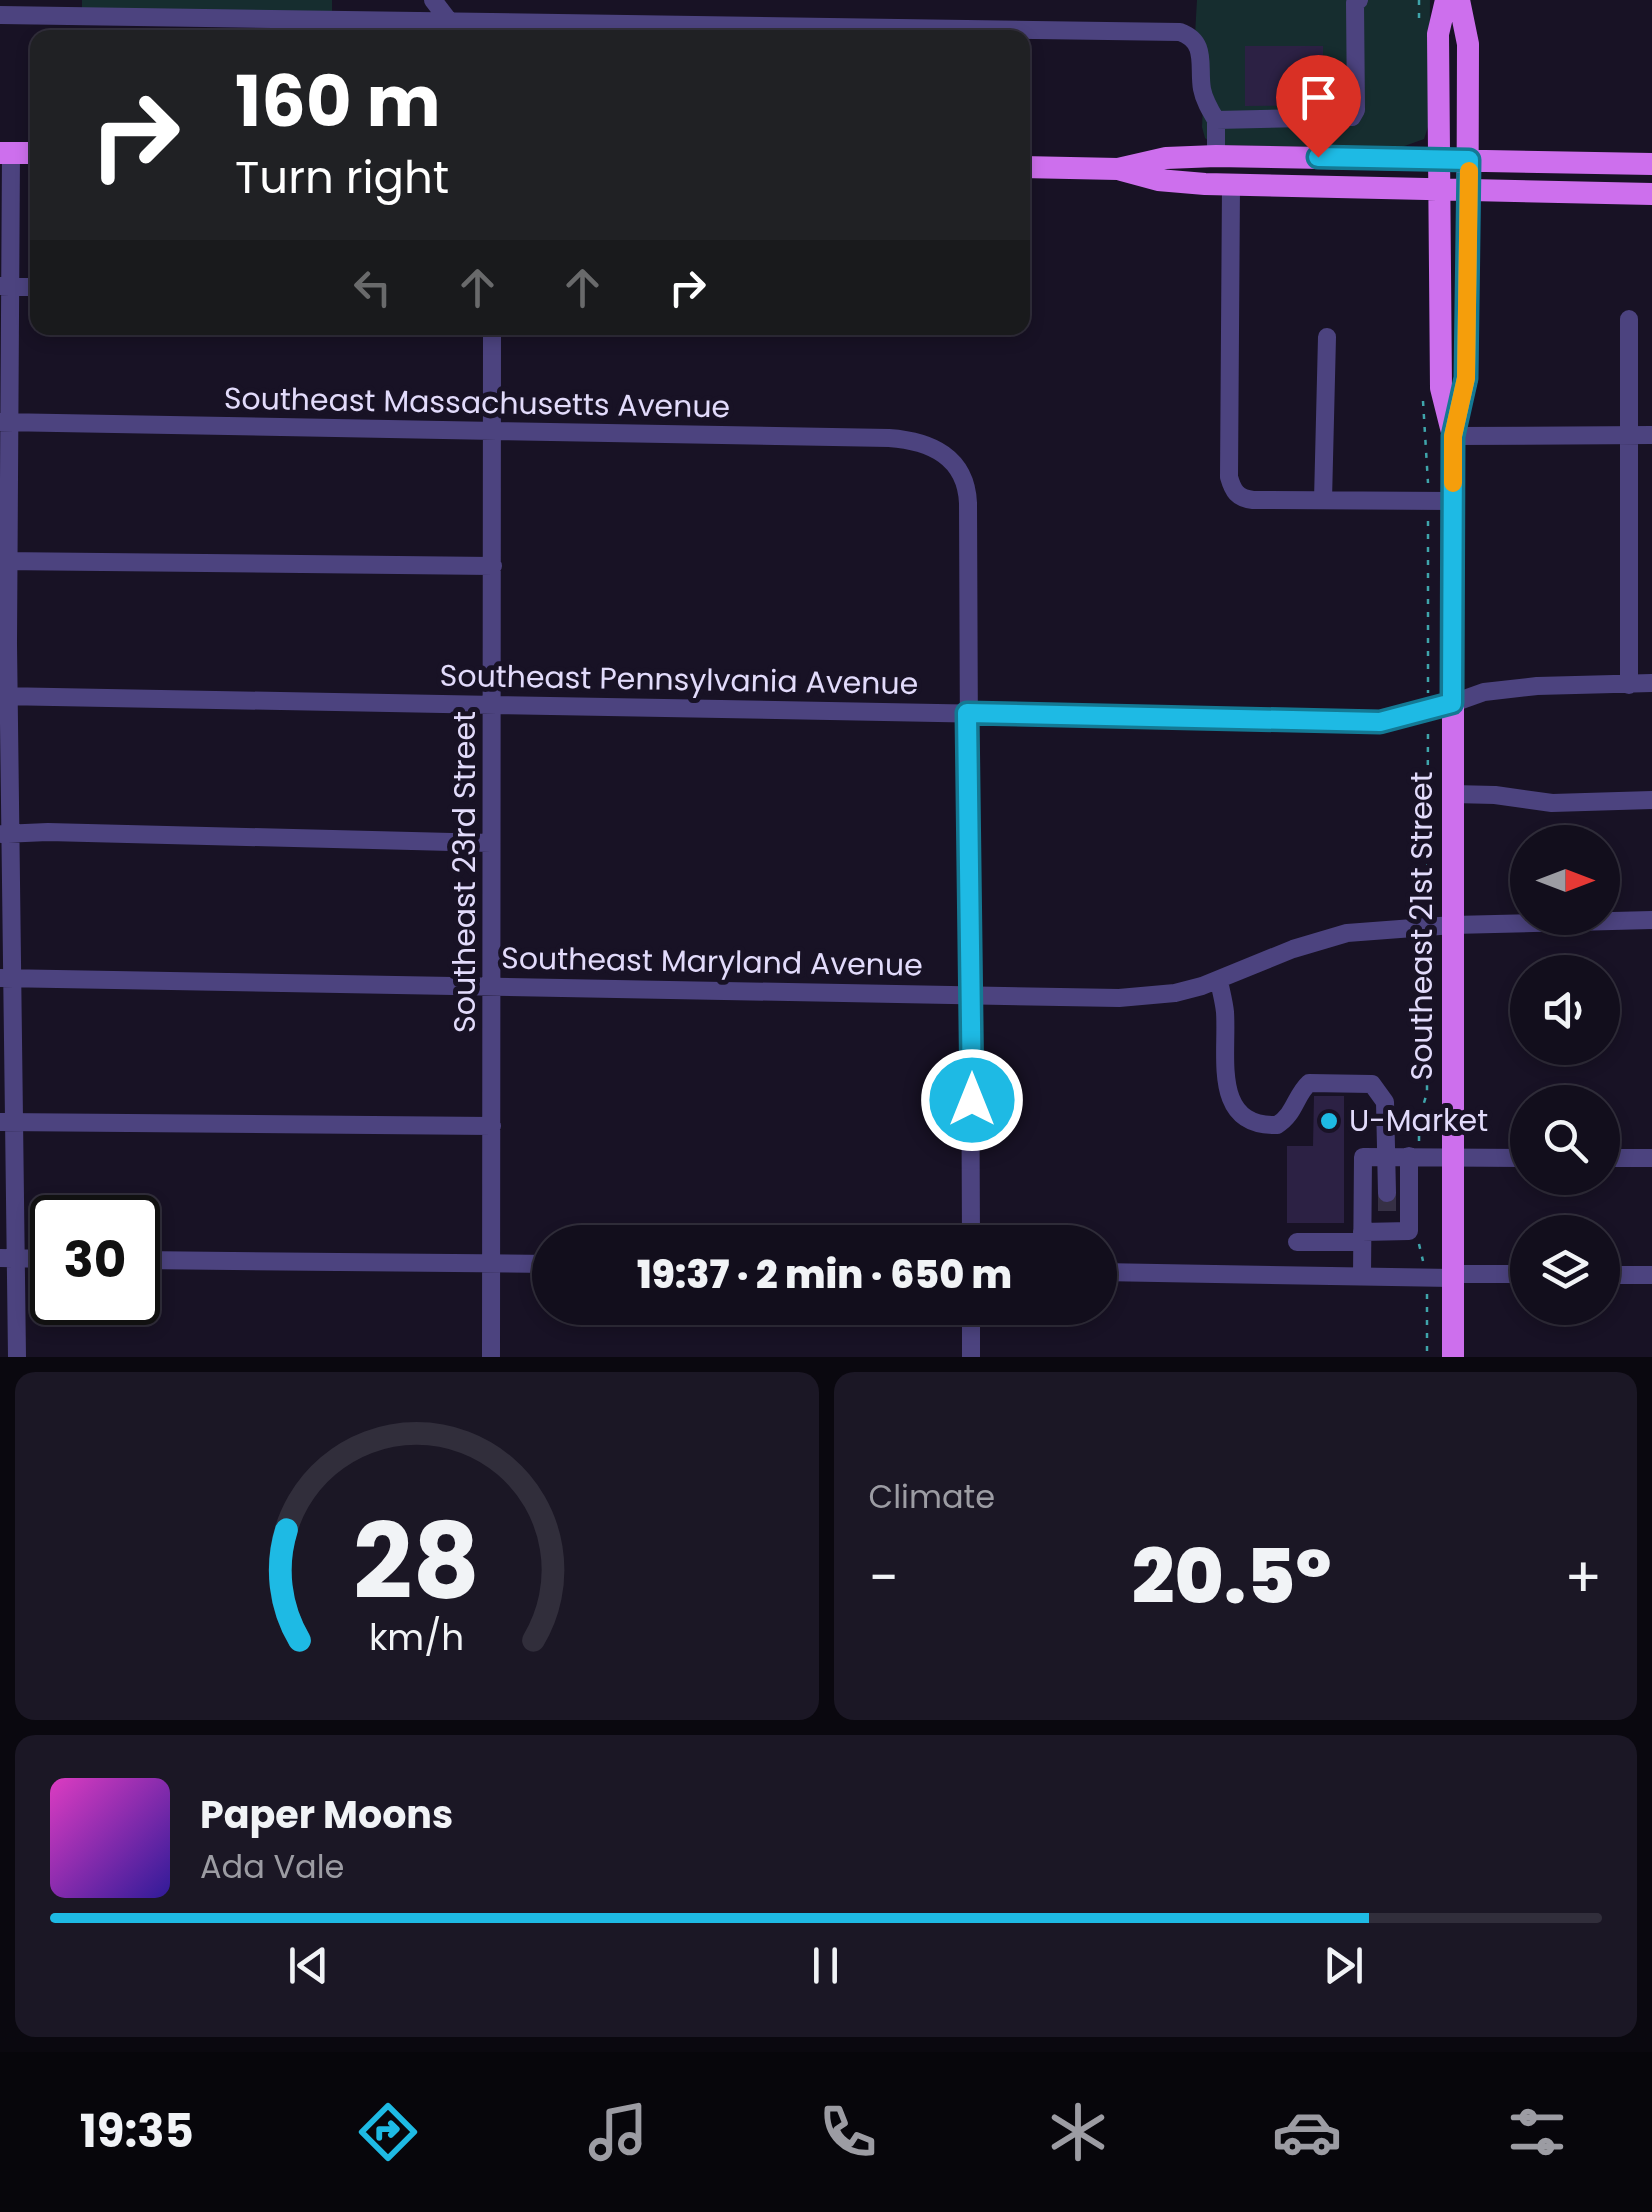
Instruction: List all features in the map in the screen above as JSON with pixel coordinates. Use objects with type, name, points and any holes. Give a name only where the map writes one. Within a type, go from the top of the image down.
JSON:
[{"type":"main road","name":"Southeast 21st Street","points":[[1446,0],[1438,34],[1441,388],[1453,436]]},
{"type":"main road","name":"Southeast 21st Street","points":[[1453,1357],[1453,436],[1466,378],[1469,190],[1468,44],[1459,0]]},
{"type":"main road","points":[[1030,168],[1118,169],[1166,158],[1216,156],[1652,164]]},
{"type":"main road","points":[[1118,169],[1158,180],[1231,185],[1652,194]]},
{"type":"street","points":[[434,0],[456,30]]},
{"type":"street","points":[[1216,120],[1352,117],[1356,110],[1355,3],[1359,0]]},
{"type":"street","points":[[0,15],[1180,32],[1188,35],[1200,50],[1202,93],[1216,120],[1216,156]]},
{"type":"street","points":[[6,153],[8,1258],[17,1357]]},
{"type":"street","points":[[1231,185],[1228,477],[1234,492],[1243,499],[1453,500]]},
{"type":"street","points":[[5,286],[30,287]]},
{"type":"street","points":[[1629,319],[1630,685]]},
{"type":"street","name":"Southeast 23rd Street","points":[[491,1357],[492,335]]},
{"type":"street","points":[[1323,500],[1327,337]]},
{"type":"street","name":"Southeast Massachusetts Avenue","points":[[4,422],[889,438],[924,442],[948,456],[959,470],[968,494],[967,713]]},
{"type":"street","points":[[1453,436],[1652,435]]},
{"type":"street","points":[[4,561],[492,566]]},
{"type":"street","name":"Southeast Pennsylvania Avenue","points":[[4,696],[1380,722],[1428,712],[1484,692],[1537,686],[1652,683]]},
{"type":"street","points":[[967,713],[972,1225]]},
{"type":"street","points":[[1453,794],[1552,803],[1652,800]]},
{"type":"street","points":[[6,834],[491,843]]},
{"type":"street","name":"Southeast Maryland Avenue","points":[[7,978],[1140,997],[1175,993],[1219,980],[1293,949],[1381,929],[1652,920]]},
{"type":"street","points":[[1219,980],[1225,1010],[1226,1084],[1234,1106],[1258,1126],[1277,1125],[1294,1109],[1298,1092],[1310,1083],[1372,1084],[1385,1102],[1387,1232]]},
{"type":"street","points":[[8,1122],[492,1126]]},
{"type":"street","points":[[1297,1242],[1409,1232],[1414,1156]]},
{"type":"street","points":[[1362,1276],[1363,1157],[1510,1158]]},
{"type":"street","points":[[1620,1158],[1652,1158]]},
{"type":"street","points":[[160,1260],[532,1264]]},
{"type":"street","points":[[1117,1272],[1510,1274]]},
{"type":"street","points":[[1620,1275],[1652,1275]]},
{"type":"street","points":[[971,1325],[971,1357]]},
{"type":"path","points":[[1419,0],[1420,35]]},
{"type":"path","points":[[1414,1156],[1427,1092],[1428,499],[1423,395]]},
{"type":"path","points":[[1419,1245],[1427,1277],[1427,1357]]},
{"type":"green space","points":[[82,0],[332,0],[332,14],[82,9]]},
{"type":"green space","points":[[1197,0],[1430,0],[1429,124],[1424,139],[1399,148],[1214,145],[1205,138],[1202,127],[1205,61],[1195,35]]},
{"type":"building","points":[[1245,46],[1323,46],[1323,105],[1245,106]]},
{"type":"building","points":[[1314,1096],[1344,1096],[1344,1223],[1287,1223],[1287,1146],[1313,1146]]},
{"type":"tunnel","points":[[1387,1193],[1387,1211]]},
{"type":"slow traffic","points":[[1453,483],[1453,436],[1466,378],[1469,171]]},
{"type":"place","name":"U-Market","points":[[1329,1121]]},
{"type":"route","points":[[972,1100],[967,713],[1380,722],[1452,703],[1453,436],[1466,378],[1469,160],[1318,157]]}]
